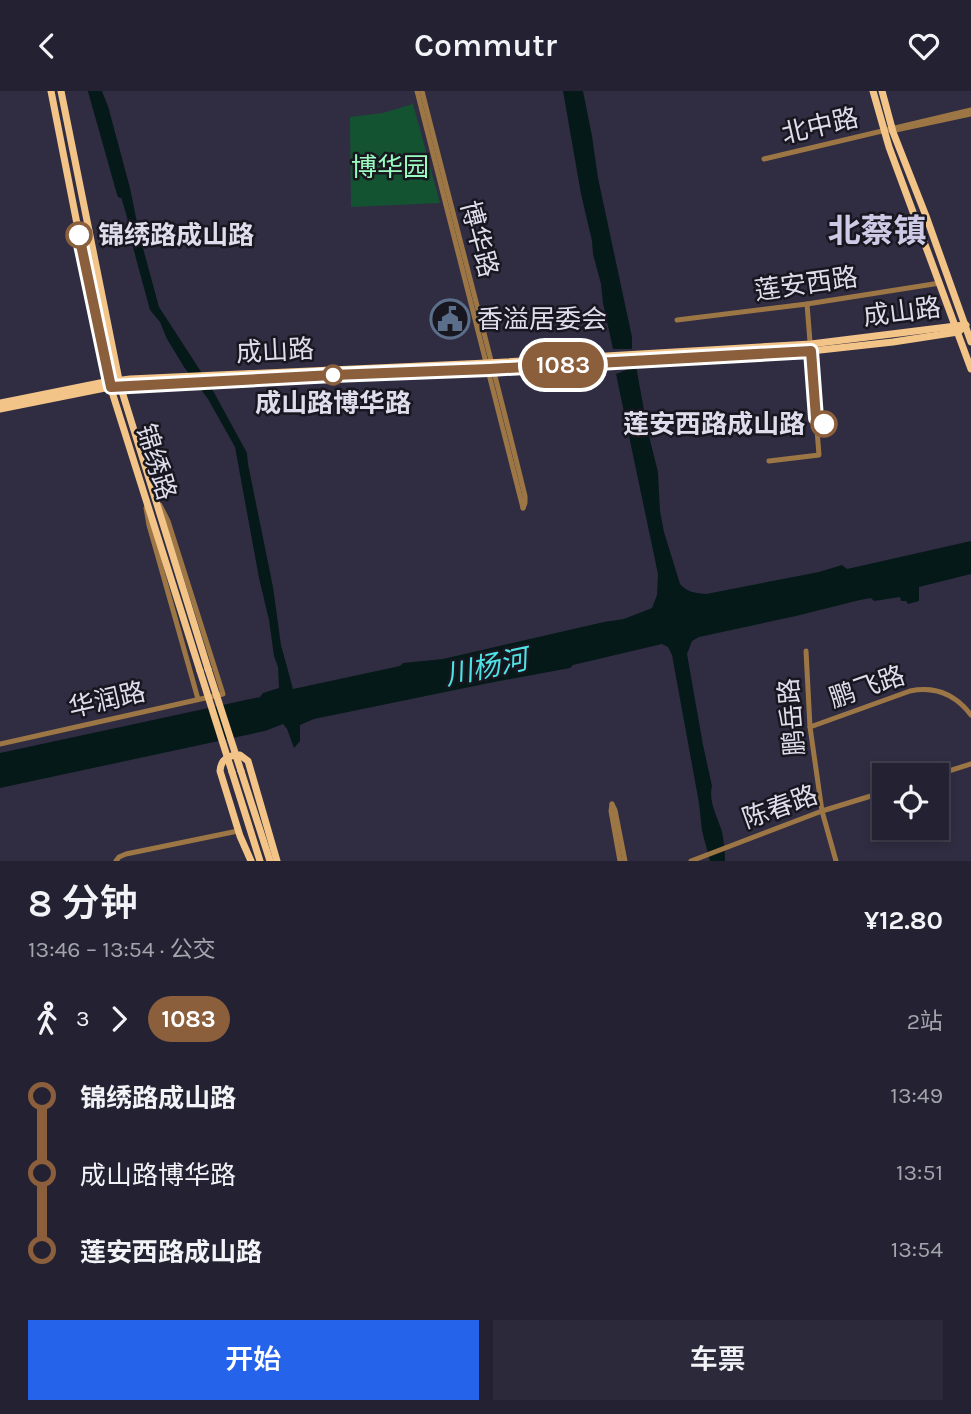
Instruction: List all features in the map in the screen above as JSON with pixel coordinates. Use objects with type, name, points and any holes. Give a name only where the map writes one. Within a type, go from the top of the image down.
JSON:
[{"type":"main road","name":"锦绣路","points":[[51,91],[111,384],[148,490],[260,861]]},
{"type":"main road","name":"锦绣路","points":[[61,91],[120,383],[148,490]]},
{"type":"main road","points":[[873,91],[968,325],[971,342]]},
{"type":"main road","points":[[882,91],[890,130],[971,369]]},
{"type":"main road","name":"成山路","points":[[0,406],[120,383],[811,348],[957,329],[968,325]]},
{"type":"main road","name":"锦绣路","points":[[204,670],[270,861]]},
{"type":"main road","points":[[251,861],[238,831],[220,771],[220,764],[224,759],[234,755],[240,755],[248,761],[277,861]]},
{"type":"street","name":"博华路","points":[[419,91],[458,258],[491,366],[525,496],[523,508],[491,366]]},
{"type":"street","name":"北中路","points":[[764,159],[971,112]]},
{"type":"street","name":"莲安西路","points":[[677,320],[807,304],[940,283]]},
{"type":"street","points":[[769,461],[819,455],[807,304]]},
{"type":"street","points":[[148,490],[149,525],[198,699]]},
{"type":"street","name":"华润路","points":[[0,744],[223,694],[168,521],[148,490]]},
{"type":"street","name":"鹏岳路","points":[[806,651],[810,727],[822,811],[836,861]]},
{"type":"street","name":"鹏飞路","points":[[810,727],[920,689],[941,691],[953,697],[971,715]]},
{"type":"street","points":[[949,771],[971,764]]},
{"type":"street","name":"陈春路","points":[[691,861],[822,811],[872,796]]},
{"type":"street","points":[[612,804],[615,810],[623,861],[611,811],[612,804]]},
{"type":"street","points":[[116,861],[126,854],[238,831]]},
{"type":"green space","name":"博华园","points":[[413,104],[440,203],[351,207],[350,117],[383,113]]},
{"type":"water","name":"川杨河","points":[[92,91],[102,91],[108,106],[159,307],[211,387],[247,453],[273,587],[281,645],[293,689],[400,666],[403,663],[443,659],[624,619],[652,608],[657,595],[658,574],[616,374],[636,366],[658,472],[664,532],[680,584],[685,589],[706,594],[842,565],[847,569],[971,541],[971,574],[919,587],[919,601],[908,604],[901,601],[900,597],[874,601],[871,598],[699,637],[692,641],[687,654],[712,786],[712,804],[723,835],[725,861],[710,861],[702,831],[672,655],[668,647],[662,644],[573,665],[570,668],[314,719],[300,725],[300,741],[294,748],[283,724],[265,731],[0,788],[0,753],[260,697],[263,693],[279,688],[278,667],[235,447],[208,399],[184,367],[160,322],[150,310],[104,136],[105,122],[96,106]]},
{"type":"water","points":[[563,91],[583,91],[598,178],[632,337],[632,349],[613,349]]},
{"type":"waterway","points":[[92,91],[121,194]]},
{"type":"bus line","name":"1083","points":[[79,235],[111,387],[811,351],[816,418],[824,424]]},
{"type":"place","name":"锦绣路成山路","points":[[79,235]]},
{"type":"place","name":"香溢居委会","points":[[450,319]]},
{"type":"place","name":"成山路博华路","points":[[333,375]]},
{"type":"place","name":"莲安西路成山路","points":[[824,424]]},
{"type":"district","name":"北蔡镇","points":[[877,231]]}]
